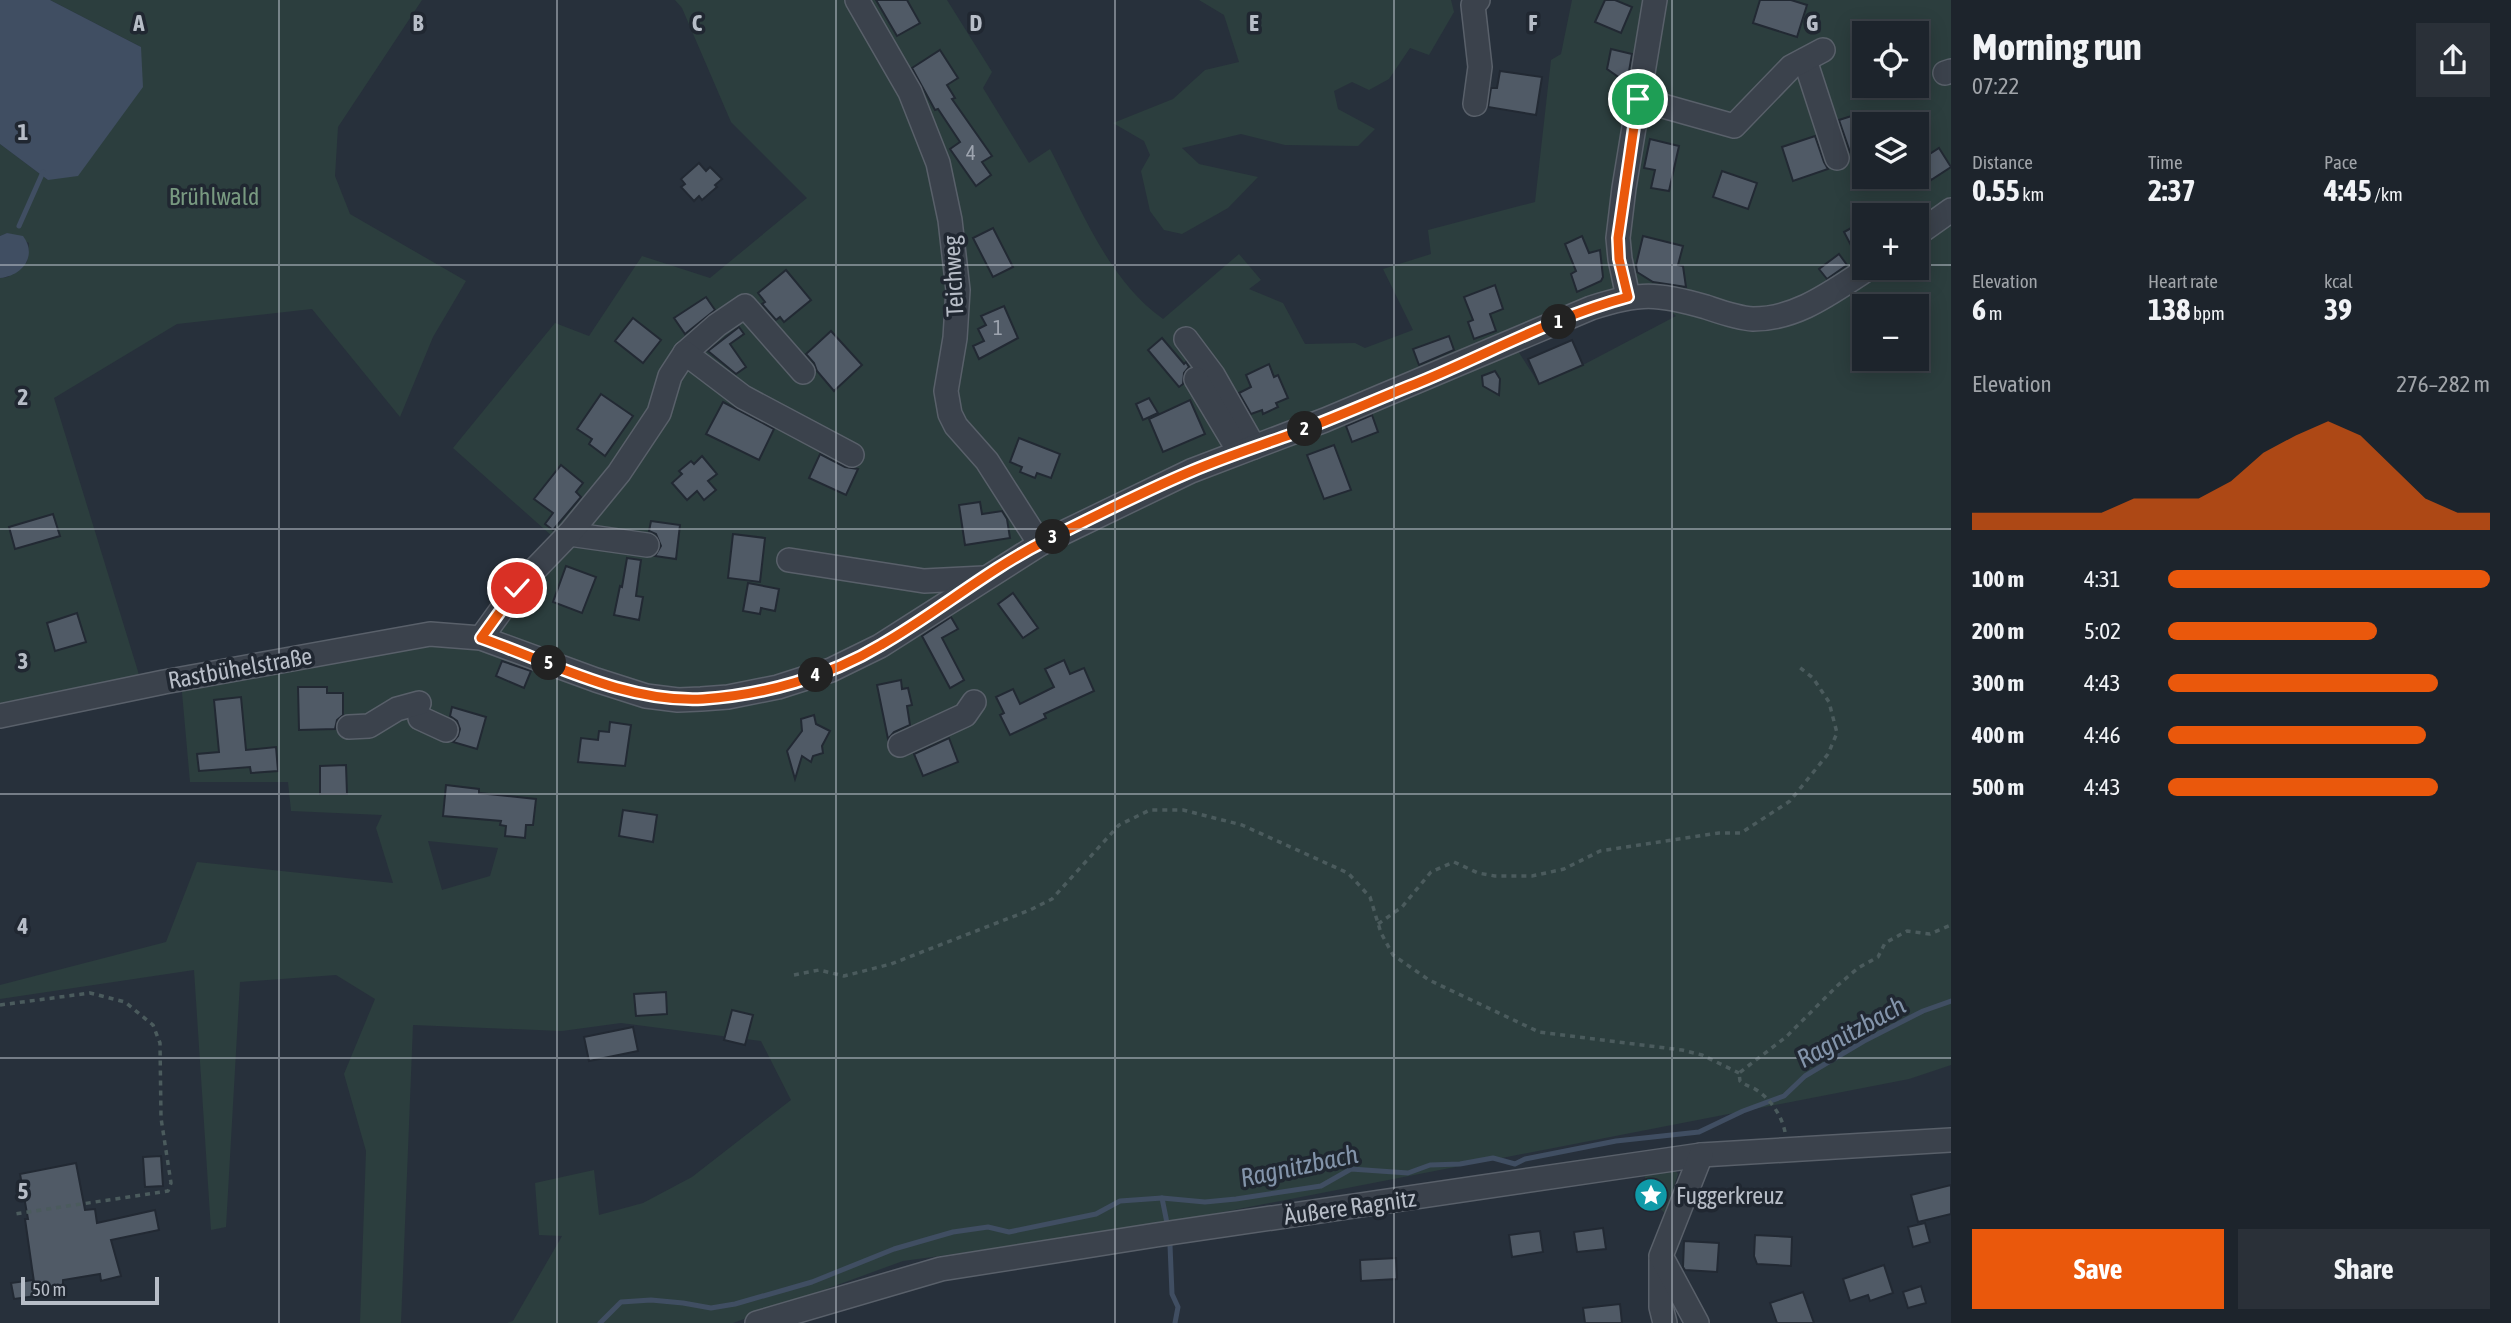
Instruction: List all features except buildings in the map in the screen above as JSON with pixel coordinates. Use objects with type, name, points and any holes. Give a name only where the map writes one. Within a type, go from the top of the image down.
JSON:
[{"type":"street","name":"Teichweg","points":[[857,0],[910,92],[938,163],[950,220],[958,289],[955,338],[946,391],[950,414],[956,426],[987,461],[1040,544]]},
{"type":"street","points":[[1475,104],[1480,67],[1474,5],[1478,0]]},
{"type":"street","points":[[1628,297],[1619,259],[1618,238],[1655,0]]},
{"type":"street","points":[[1638,99],[1734,126],[1791,67],[1813,55],[1836,158]]},
{"type":"street","points":[[1929,226],[1951,210]]},
{"type":"street","name":"Rastbühelstraße","points":[[0,716],[164,682],[430,634],[481,638],[646,696],[678,700],[728,697],[778,687],[831,670],[880,646],[1040,544],[1191,471],[1456,367],[1591,308],[1628,297],[1657,295],[1752,319],[1789,313],[1824,298],[1852,279]]},
{"type":"street","points":[[481,638],[517,588],[569,534],[620,473],[659,413],[670,376],[685,354],[717,325],[745,306],[803,372]]},
{"type":"street","points":[[1186,339],[1213,375],[1247,450]]},
{"type":"street","points":[[685,354],[743,397],[852,455]]},
{"type":"street","points":[[1196,379],[1247,450]]},
{"type":"street","points":[[569,534],[647,545]]},
{"type":"street","points":[[789,559],[924,581],[984,578]]},
{"type":"street","points":[[900,745],[965,715],[974,702]]},
{"type":"street","points":[[349,727],[369,726],[397,709],[420,711],[446,730]]},
{"type":"street","name":"Äußere Ragnitz","points":[[757,1323],[941,1269],[1700,1155],[1951,1140]]},
{"type":"street","points":[[1659,1318],[1661,1256],[1700,1155]]},
{"type":"street","points":[[1661,1256],[1697,1323]]},
{"type":"path","points":[[1378,923],[1402,907],[1431,872],[1454,862],[1478,873],[1532,876],[1564,869],[1600,851],[1719,833],[1741,834],[1790,801],[1828,754],[1837,733],[1829,702],[1813,678],[1798,666]]},
{"type":"path","points":[[794,975],[819,970],[844,976],[891,964],[1030,910],[1052,899],[1119,825],[1150,810],[1183,810],[1242,825],[1348,873],[1370,897],[1378,923],[1393,955],[1429,980],[1539,1032],[1682,1050],[1702,1055],[1739,1073]]},
{"type":"path","points":[[1739,1073],[1786,1038],[1858,968],[1878,957],[1885,943],[1908,931],[1930,934],[1951,925]]},
{"type":"path","points":[[0,1005],[90,993],[125,1002],[153,1025],[160,1043],[161,1118],[171,1183],[168,1191],[15,1214]]},
{"type":"path","points":[[1739,1073],[1740,1081],[1746,1087],[1754,1088],[1773,1105],[1783,1122],[1789,1150]]},
{"type":"green space","name":"Brühlwald","points":[[50,0],[422,0],[338,127],[335,176],[350,214],[466,281],[433,337],[400,417],[312,309],[177,324],[54,398],[140,678],[0,707],[0,278],[8,277],[27,262],[29,243],[7,233],[0,236],[0,144],[48,180],[141,47]]},
{"type":"green space","points":[[675,0],[947,0],[992,72],[983,88],[1029,163],[1050,149],[1097,241],[1126,284],[1143,303],[1163,319],[1239,254],[1261,280],[1249,289],[1283,303],[1305,344],[1355,343],[1365,348],[1413,330],[1383,269],[1431,254],[1428,230],[1535,202],[1551,60],[1561,54],[1572,0],[1951,0],[1951,1065],[1909,1079],[1136,1229],[903,1261],[733,1323],[507,1323],[513,1321],[562,1236],[539,1235],[535,1183],[594,1170],[599,1215],[643,1203],[692,1177],[791,1100],[761,1041],[621,1023],[562,1031],[413,1025],[401,1323],[360,1323],[366,1151],[344,1074],[375,999],[336,975],[240,982],[226,1227],[211,1230],[194,970],[0,999],[0,985],[166,942],[197,862],[393,883],[376,828],[382,815],[291,811],[288,782],[190,782],[180,670],[419,624],[477,627],[552,536],[453,448],[555,323],[589,336],[642,256],[710,278],[807,198],[731,122],[682,8]],"holes":[[[1641,301],[1663,304],[1676,316],[1583,365],[1539,384],[1518,351],[1585,320]],[[428,841],[498,848],[490,876],[442,890]]]},
{"type":"green space","points":[[1199,0],[1451,0],[1454,12],[1429,55],[1410,48],[1389,79],[1369,90],[1352,82],[1334,91],[1338,109],[1375,129],[1358,146],[1285,145],[1241,134],[1182,148],[1199,164],[1258,177],[1228,208],[1182,234],[1164,230],[1150,211],[1141,171],[1150,155],[1144,141],[1113,123],[1173,99],[1205,70],[1239,62],[1224,15]]},
{"type":"green space","points":[[1675,1170],[1678,1174],[1665,1213],[1642,1189],[1646,1174]]},
{"type":"water","points":[[0,0],[50,0],[141,47],[143,87],[78,176],[48,180],[0,144]]},
{"type":"water","points":[[7,233],[23,236],[29,251],[28,258],[21,269],[0,278],[0,236]]},
{"type":"waterway","points":[[19,226],[43,172]]},
{"type":"waterway","name":"Ragnitzbach","points":[[600,1323],[621,1302],[651,1300],[711,1308],[735,1304],[812,1282],[894,1249],[953,1232],[988,1227],[1009,1232],[1096,1214],[1120,1201],[1162,1198],[1205,1202],[1236,1199],[1321,1186],[1351,1169],[1408,1173],[1430,1165],[1460,1164],[1493,1158],[1515,1164],[1525,1159],[1616,1141],[1699,1132],[1743,1111],[1784,1096],[1805,1076],[1864,1041],[1923,1011],[1951,1001]]},
{"type":"waterway","points":[[1162,1198],[1167,1223]]},
{"type":"waterway","points":[[1170,1245],[1172,1294],[1178,1307],[1175,1323]]},
{"type":"place","name":"Fuggerkreuz","points":[[1651,1195]]},
{"type":"route","points":[[517,588],[481,638],[646,696],[678,700],[728,697],[778,687],[831,670],[880,646],[1040,544],[1191,471],[1294,433],[1456,367],[1591,308],[1628,297],[1619,259],[1618,238],[1638,99]]}]
